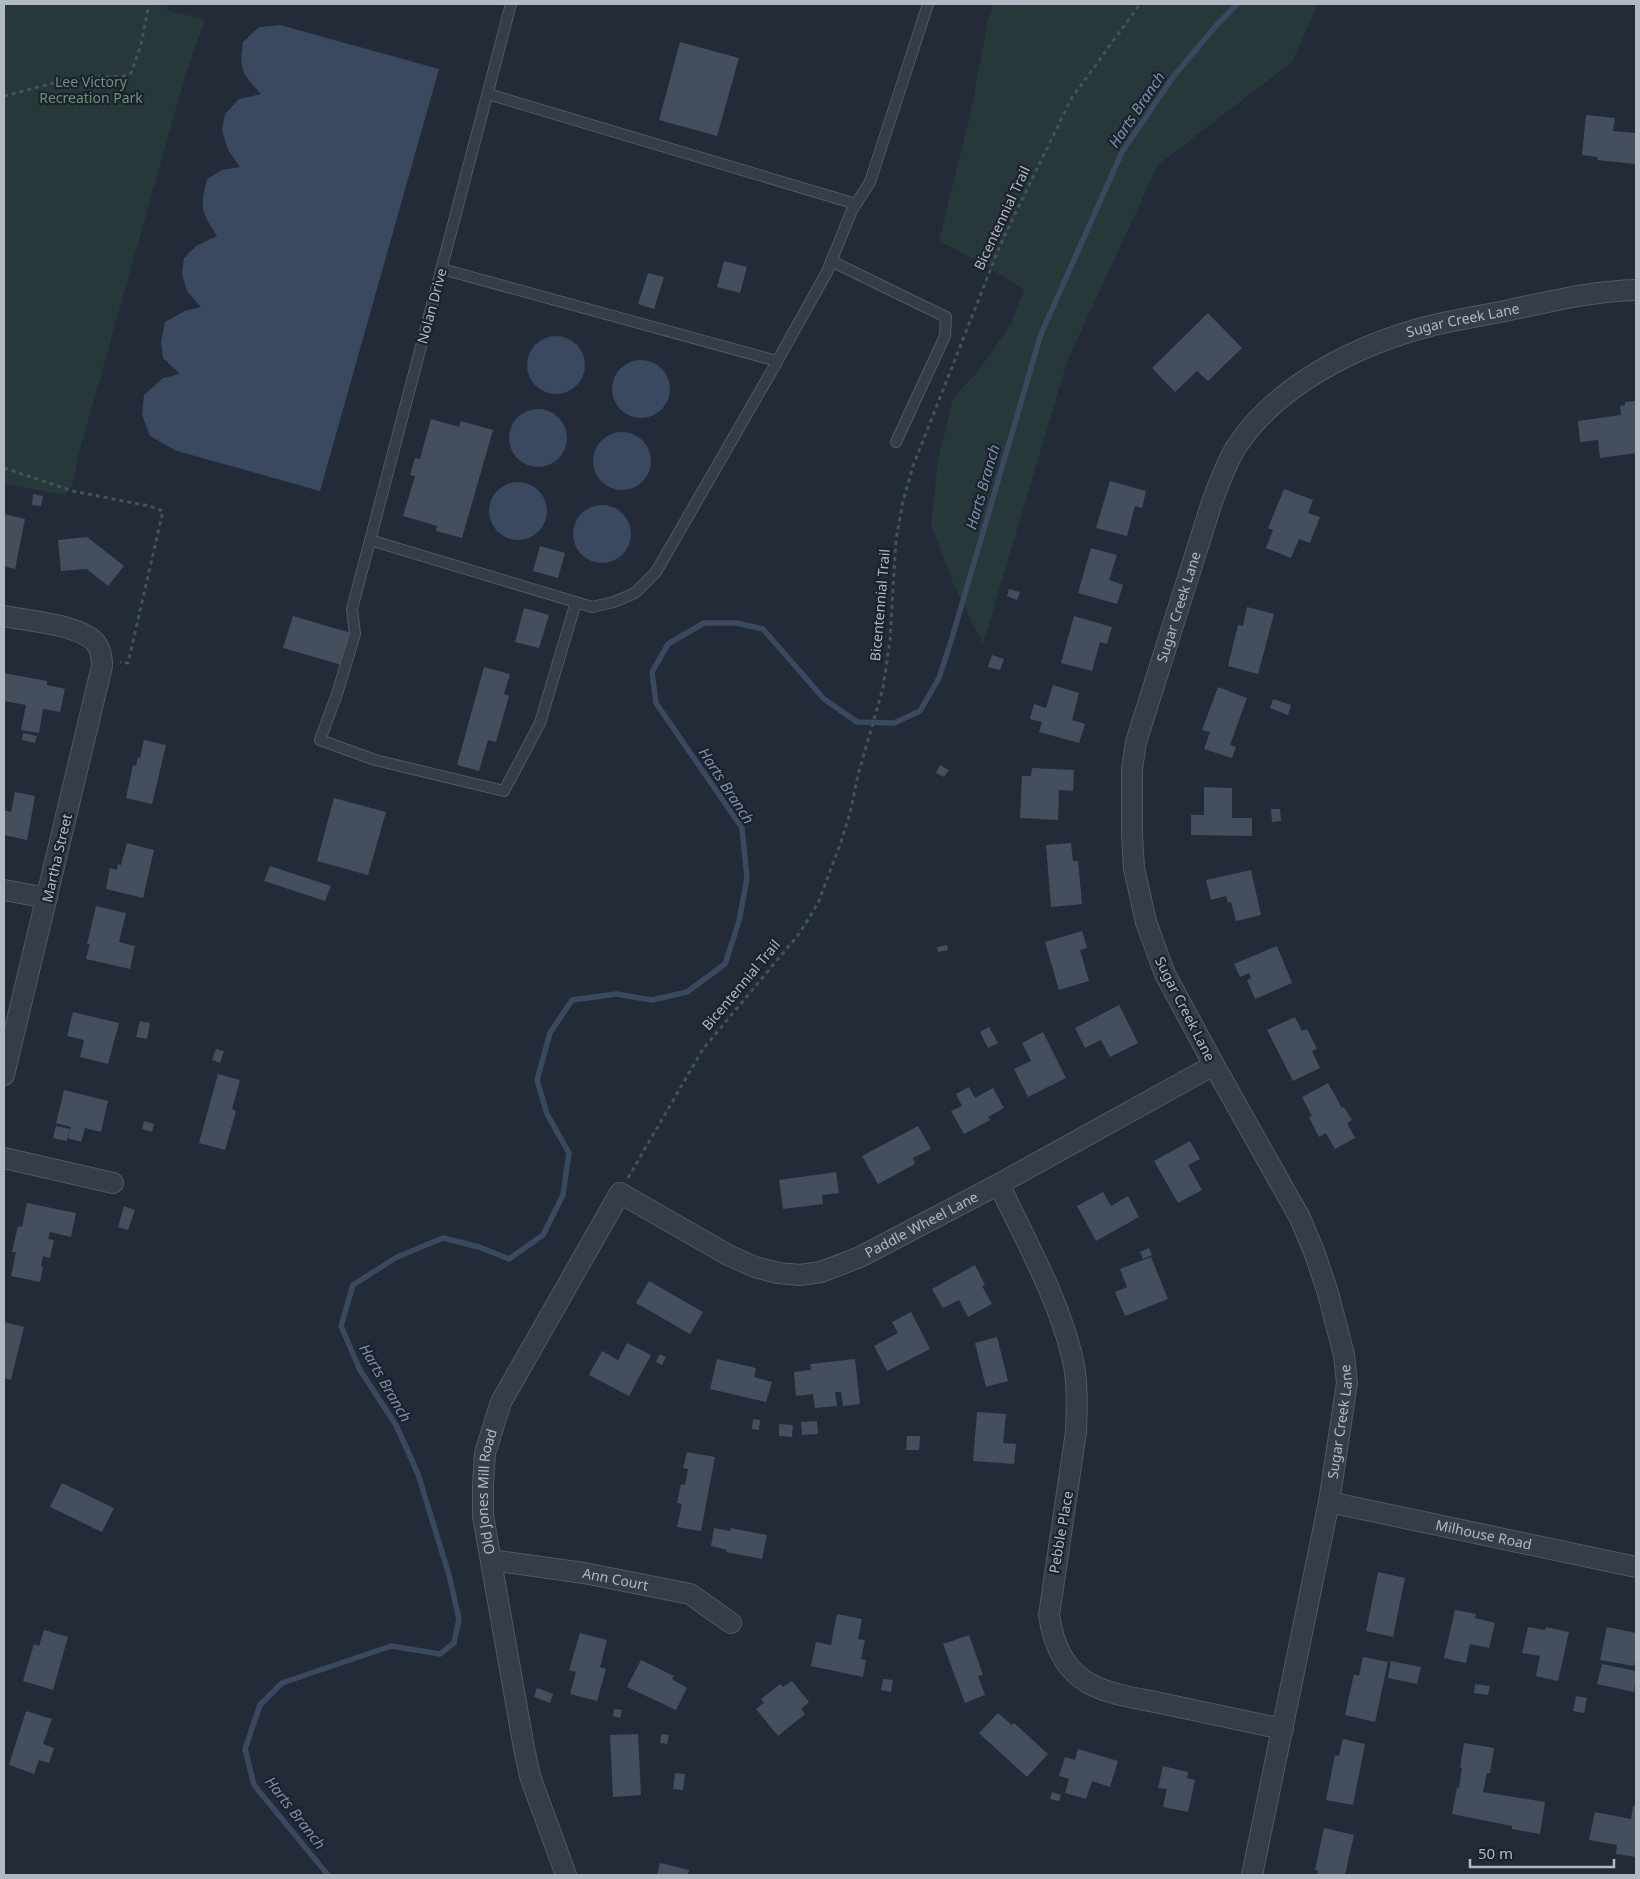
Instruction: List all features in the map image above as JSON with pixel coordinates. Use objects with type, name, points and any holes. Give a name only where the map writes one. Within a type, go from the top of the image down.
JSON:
[{"type":"street","name":"Sugar Creek Lane","points":[[1252,1875],[1329,1502],[1347,1382],[1337,1322],[1315,1254],[1300,1218],[1165,974],[1146,922],[1134,868],[1131,792],[1136,742],[1223,472],[1236,449],[1252,427],[1280,400],[1303,382],[1331,365],[1393,338],[1430,326],[1585,294],[1636,290]]},
{"type":"street","points":[[4,616],[68,629],[82,634],[98,650]]},
{"type":"street","name":"Martha Street","points":[[4,1076],[101,673],[98,650]]},
{"type":"street","points":[[4,890],[47,898]]},
{"type":"street","name":"Paddle Wheel Lane","points":[[620,1193],[728,1255],[755,1267],[778,1273],[800,1275],[821,1272],[860,1257],[999,1184],[1214,1065]]},
{"type":"street","points":[[4,1158],[114,1183]]},
{"type":"street","name":"Pebble Place","points":[[999,1184],[1054,1299],[1073,1358],[1077,1410],[1075,1440],[1049,1615],[1052,1636],[1059,1653],[1071,1669],[1090,1684],[1122,1695],[1283,1729]]},
{"type":"street","name":"Old Jones Mill Road","points":[[566,1875],[530,1776],[483,1516],[482,1486],[485,1453],[502,1402],[517,1372],[620,1193]]},
{"type":"street","name":"Milhouse Road","points":[[1329,1502],[1636,1567]]},
{"type":"street","name":"Ann Court","points":[[491,1560],[584,1573],[690,1594],[731,1623]]},
{"type":"lane","name":"Nolan Drive","points":[[512,4],[352,608],[355,634],[337,694],[320,740],[375,760],[504,792],[540,723],[576,602]]},
{"type":"lane","points":[[370,540],[592,607],[614,602],[635,593],[656,572],[777,361],[831,261],[856,204],[870,182],[928,4]]},
{"type":"lane","points":[[488,94],[856,204]]},
{"type":"lane","points":[[831,261],[946,317],[945,336],[896,442]]},
{"type":"lane","points":[[442,269],[777,361]]},
{"type":"path","points":[[4,96],[70,79],[124,76],[131,73],[140,45],[149,4]]},
{"type":"path","name":"Bicentennial Trail","points":[[620,1193],[703,1049],[798,934],[818,903],[850,813],[858,775],[883,688],[890,640],[896,540],[903,501],[913,466],[1001,243],[1071,99],[1140,4]]},
{"type":"path","points":[[4,468],[73,491],[150,506],[163,511],[128,663],[98,650]]},
{"type":"green space","name":"Lee Victory Recreation Park","points":[[4,4],[168,4],[167,10],[205,20],[186,73],[79,453],[72,486],[65,495],[4,484]]},
{"type":"green space","points":[[993,4],[1318,4],[1292,62],[1158,165],[1068,359],[983,644],[953,583],[931,524],[938,461],[953,398],[979,370],[1011,324],[1024,290],[982,263],[939,241],[969,120]]},
{"type":"water","points":[[280,25],[439,69],[320,491],[177,451],[150,436],[142,415],[144,395],[163,378],[180,374],[163,358],[161,341],[165,322],[185,311],[201,307],[187,291],[182,274],[184,258],[196,246],[217,236],[203,209],[203,197],[207,179],[222,170],[240,167],[228,150],[222,130],[225,114],[239,99],[261,94],[243,71],[241,59],[243,42],[259,27]]},
{"type":"water","points":[[556,336],[567,338],[580,349],[585,365],[583,376],[572,389],[556,394],[545,392],[532,381],[527,365],[529,354],[540,341]]},
{"type":"water","points":[[641,360],[652,362],[665,373],[670,389],[668,400],[657,413],[641,418],[630,416],[617,405],[612,389],[614,378],[625,365]]},
{"type":"water","points":[[538,409],[549,411],[562,422],[567,438],[565,449],[554,462],[538,467],[527,465],[514,454],[509,438],[511,427],[522,414]]},
{"type":"water","points":[[622,432],[633,434],[646,445],[651,461],[649,472],[638,485],[622,490],[611,488],[598,477],[593,461],[595,450],[606,437]]},
{"type":"water","points":[[518,482],[529,484],[542,495],[547,511],[545,522],[534,535],[518,540],[507,538],[494,527],[489,511],[491,500],[502,487]]},
{"type":"water","points":[[602,505],[613,507],[626,518],[631,534],[629,545],[618,558],[602,563],[591,561],[578,550],[573,534],[575,523],[586,510]]},
{"type":"building","points":[[680,42],[739,58],[717,136],[659,120]]},
{"type":"building","points":[[1586,115],[1615,118],[1613,131],[1636,133],[1636,164],[1597,160],[1598,157],[1582,155]]},
{"type":"building","points":[[724,261],[747,267],[740,293],[717,287]]},
{"type":"building","points":[[648,273],[664,277],[654,309],[638,304]]},
{"type":"building","points":[[1208,313],[1242,348],[1208,381],[1197,371],[1175,392],[1152,368]]},
{"type":"building","points":[[1636,401],[1636,453],[1600,458],[1598,440],[1580,442],[1578,421],[1621,415],[1620,406],[1625,405],[1625,402]]},
{"type":"building","points":[[431,419],[459,427],[461,421],[493,430],[462,538],[436,531],[437,526],[403,516],[415,476],[410,475],[415,458],[420,459]]},
{"type":"building","points":[[1110,481],[1146,491],[1142,508],[1135,506],[1127,536],[1096,528]]},
{"type":"building","points":[[1284,489],[1313,500],[1308,513],[1320,517],[1310,543],[1299,539],[1291,558],[1266,548],[1273,530],[1268,528]]},
{"type":"building","points":[[33,494],[43,496],[41,506],[32,505]]},
{"type":"building","points":[[4,514],[25,519],[15,569],[4,566]]},
{"type":"building","points":[[87,537],[124,566],[108,586],[87,569],[61,571],[58,540]]},
{"type":"building","points":[[540,546],[565,553],[558,578],[533,571]]},
{"type":"building","points":[[1091,548],[1117,555],[1109,580],[1123,585],[1117,604],[1078,593]]},
{"type":"building","points":[[1009,589],[1020,592],[1017,600],[1007,596]]},
{"type":"building","points":[[1247,607],[1274,614],[1258,674],[1228,666],[1238,625],[1243,626]]},
{"type":"building","points":[[524,608],[549,615],[539,648],[515,642]]},
{"type":"building","points":[[293,616],[351,633],[342,665],[283,648]]},
{"type":"building","points":[[1074,616],[1112,627],[1107,644],[1100,642],[1092,671],[1061,663]]},
{"type":"building","points":[[992,655],[1004,659],[1000,670],[988,667]]},
{"type":"building","points":[[484,667],[510,674],[504,694],[509,696],[496,742],[488,740],[479,771],[457,765]]},
{"type":"building","points":[[4,673],[47,681],[47,685],[65,689],[60,712],[43,709],[39,733],[21,730],[26,705],[4,701]]},
{"type":"building","points":[[1053,685],[1079,693],[1072,720],[1085,724],[1079,743],[1039,732],[1042,722],[1030,719],[1034,704],[1046,708]]},
{"type":"building","points":[[1218,687],[1247,698],[1230,745],[1236,747],[1232,758],[1204,749],[1210,732],[1202,730]]},
{"type":"building","points":[[1273,699],[1291,705],[1288,715],[1270,708]]},
{"type":"building","points":[[23,733],[37,736],[35,743],[22,740]]},
{"type":"building","points":[[144,740],[166,745],[152,804],[126,798],[133,765],[136,766],[138,757],[140,758]]},
{"type":"building","points":[[940,765],[949,770],[944,777],[936,773]]},
{"type":"building","points":[[1032,768],[1074,770],[1073,791],[1059,790],[1058,820],[1020,818],[1022,776],[1031,776]]},
{"type":"building","points":[[1204,787],[1232,788],[1232,818],[1252,818],[1252,836],[1191,835],[1191,815],[1204,815]]},
{"type":"building","points":[[15,792],[35,796],[27,840],[4,835],[4,810],[11,812]]},
{"type":"building","points":[[334,798],[386,812],[368,875],[317,861]]},
{"type":"building","points":[[1271,809],[1280,809],[1281,821],[1272,822]]},
{"type":"building","points":[[127,843],[154,850],[143,898],[106,889],[110,868],[117,870],[118,864],[121,865]]},
{"type":"building","points":[[1071,843],[1073,861],[1078,861],[1082,904],[1051,907],[1046,845]]},
{"type":"building","points":[[270,866],[331,886],[325,901],[264,881]]},
{"type":"building","points":[[1251,870],[1261,915],[1236,921],[1231,902],[1228,903],[1226,896],[1211,900],[1206,880]]},
{"type":"building","points":[[96,906],[126,913],[119,942],[135,946],[130,969],[86,959],[90,944],[87,944]]},
{"type":"building","points":[[1082,931],[1087,948],[1080,950],[1089,981],[1059,990],[1045,942]]},
{"type":"building","points":[[947,945],[948,950],[938,952],[937,947]]},
{"type":"building","points":[[1277,946],[1292,983],[1255,999],[1247,980],[1251,978],[1249,973],[1240,977],[1234,964]]},
{"type":"building","points":[[1119,1005],[1138,1043],[1110,1057],[1101,1040],[1085,1048],[1075,1028]]},
{"type":"building","points":[[73,1012],[119,1023],[108,1064],[80,1057],[84,1040],[67,1036]]},
{"type":"building","points":[[1295,1017],[1302,1031],[1307,1029],[1317,1049],[1312,1051],[1320,1068],[1293,1081],[1267,1030]]},
{"type":"building","points":[[140,1021],[150,1023],[147,1039],[136,1037]]},
{"type":"building","points":[[989,1027],[998,1043],[988,1048],[980,1032]]},
{"type":"building","points":[[1043,1032],[1066,1078],[1028,1097],[1014,1069],[1031,1061],[1022,1043]]},
{"type":"building","points":[[216,1049],[224,1051],[220,1063],[212,1060]]},
{"type":"building","points":[[218,1074],[240,1080],[232,1109],[236,1111],[225,1150],[199,1143]]},
{"type":"building","points":[[1328,1083],[1342,1108],[1344,1107],[1352,1120],[1347,1123],[1355,1138],[1335,1149],[1326,1133],[1319,1137],[1309,1117],[1312,1116],[1302,1097]]},
{"type":"building","points":[[969,1087],[975,1098],[993,1088],[1004,1108],[988,1117],[990,1120],[964,1134],[951,1111],[962,1106],[956,1094]]},
{"type":"building","points":[[64,1090],[108,1101],[101,1132],[85,1128],[81,1142],[68,1138],[71,1127],[56,1123]]},
{"type":"building","points":[[144,1121],[154,1124],[152,1132],[142,1129]]},
{"type":"building","points":[[56,1126],[70,1129],[67,1141],[53,1138]]},
{"type":"building","points":[[918,1126],[931,1149],[913,1158],[915,1164],[878,1184],[862,1156]]},
{"type":"building","points":[[1190,1141],[1200,1159],[1188,1165],[1202,1190],[1178,1203],[1154,1161]]},
{"type":"building","points":[[836,1172],[839,1193],[822,1195],[823,1204],[783,1209],[779,1180]]},
{"type":"building","points":[[1103,1192],[1111,1206],[1128,1196],[1139,1217],[1096,1241],[1077,1206]]},
{"type":"building","points":[[27,1203],[76,1213],[71,1237],[50,1232],[48,1239],[54,1240],[50,1258],[43,1256],[40,1282],[11,1276],[16,1252],[12,1252],[18,1226],[22,1227]]},
{"type":"building","points":[[124,1206],[135,1210],[128,1230],[118,1227]]},
{"type":"building","points":[[1149,1248],[1152,1255],[1143,1259],[1140,1252]]},
{"type":"building","points":[[1151,1257],[1168,1299],[1125,1316],[1115,1292],[1127,1287],[1120,1269]]},
{"type":"building","points":[[975,1265],[985,1285],[982,1286],[992,1304],[968,1317],[959,1300],[943,1308],[932,1289]]},
{"type":"building","points":[[649,1281],[703,1312],[690,1334],[636,1303]]},
{"type":"building","points":[[911,1312],[930,1349],[887,1371],[874,1346],[898,1333],[892,1322]]},
{"type":"building","points":[[4,1322],[24,1327],[11,1380],[4,1378]]},
{"type":"building","points":[[997,1337],[1008,1381],[986,1387],[975,1343]]},
{"type":"building","points":[[627,1343],[651,1355],[629,1396],[589,1375],[602,1351],[618,1360]]},
{"type":"building","points":[[660,1354],[666,1357],[662,1365],[656,1362]]},
{"type":"building","points":[[717,1359],[756,1368],[754,1377],[772,1382],[766,1402],[710,1389]]},
{"type":"building","points":[[855,1359],[860,1404],[843,1406],[841,1392],[835,1392],[837,1406],[815,1408],[813,1394],[796,1396],[794,1372],[811,1370],[810,1364]]},
{"type":"building","points":[[977,1412],[1006,1414],[1003,1443],[1016,1444],[1014,1464],[973,1461]]},
{"type":"building","points":[[753,1419],[760,1420],[759,1430],[752,1429]]},
{"type":"building","points":[[817,1421],[818,1434],[802,1435],[801,1422]]},
{"type":"building","points":[[779,1424],[793,1425],[792,1437],[779,1436]]},
{"type":"building","points":[[907,1436],[920,1436],[919,1450],[906,1450]]},
{"type":"building","points":[[687,1452],[715,1457],[701,1531],[677,1527],[682,1504],[677,1503],[681,1484],[685,1485],[688,1469],[683,1468]]},
{"type":"building","points":[[62,1483],[114,1508],[102,1532],[50,1507]]},
{"type":"building","points":[[714,1528],[730,1531],[731,1528],[767,1535],[762,1559],[726,1552],[727,1550],[711,1546]]},
{"type":"building","points":[[1378,1572],[1405,1578],[1393,1637],[1366,1631]]},
{"type":"building","points":[[1455,1610],[1476,1614],[1475,1618],[1495,1623],[1489,1648],[1470,1644],[1466,1663],[1444,1658]]},
{"type":"building","points":[[837,1614],[862,1619],[858,1639],[865,1640],[861,1659],[866,1660],[863,1677],[811,1666],[816,1642],[831,1645]]},
{"type":"building","points":[[1528,1627],[1545,1630],[1546,1627],[1569,1632],[1558,1681],[1536,1676],[1540,1656],[1522,1653]]},
{"type":"building","points":[[1607,1627],[1636,1633],[1634,1666],[1600,1660]]},
{"type":"building","points":[[44,1630],[68,1637],[53,1690],[23,1681],[34,1644],[39,1646]]},
{"type":"building","points":[[580,1633],[607,1640],[600,1667],[606,1669],[597,1701],[570,1694],[576,1672],[569,1670]]},
{"type":"building","points":[[969,1635],[983,1675],[978,1676],[985,1695],[965,1703],[943,1644]]},
{"type":"building","points":[[1363,1657],[1388,1662],[1375,1722],[1345,1715],[1354,1674],[1359,1676]]},
{"type":"building","points":[[641,1660],[674,1676],[672,1679],[687,1688],[676,1710],[627,1687]]},
{"type":"building","points":[[1391,1661],[1421,1667],[1417,1684],[1388,1678]]},
{"type":"building","points":[[1602,1664],[1636,1671],[1634,1692],[1597,1684]]},
{"type":"building","points":[[883,1679],[893,1680],[891,1692],[881,1690]]},
{"type":"building","points":[[792,1681],[809,1702],[801,1709],[805,1714],[778,1736],[756,1709],[764,1703],[761,1699],[780,1684],[783,1687]]},
{"type":"building","points":[[1475,1684],[1490,1686],[1488,1695],[1474,1693]]},
{"type":"building","points":[[537,1688],[553,1694],[550,1703],[534,1697]]},
{"type":"building","points":[[1576,1696],[1587,1698],[1584,1713],[1573,1711]]},
{"type":"building","points":[[614,1709],[622,1710],[620,1718],[613,1716]]},
{"type":"building","points":[[26,1711],[52,1719],[43,1744],[54,1748],[49,1763],[39,1760],[34,1774],[9,1765]]},
{"type":"building","points":[[998,1713],[1012,1725],[1014,1723],[1048,1754],[1027,1777],[979,1733]]},
{"type":"building","points":[[638,1734],[641,1795],[613,1797],[610,1735]]},
{"type":"building","points":[[661,1734],[669,1735],[667,1744],[660,1743]]},
{"type":"building","points":[[1343,1739],[1365,1744],[1353,1805],[1326,1800],[1335,1755],[1339,1756]]},
{"type":"building","points":[[1464,1743],[1494,1748],[1490,1773],[1487,1773],[1483,1792],[1545,1802],[1540,1834],[1512,1829],[1512,1826],[1452,1814],[1457,1787],[1459,1788]]},
{"type":"building","points":[[1078,1749],[1118,1761],[1110,1787],[1092,1781],[1086,1799],[1065,1793],[1069,1779],[1059,1776],[1065,1757],[1075,1760]]},
{"type":"building","points":[[1163,1766],[1188,1772],[1187,1778],[1195,1780],[1188,1812],[1163,1807],[1167,1789],[1158,1788]]},
{"type":"building","points":[[675,1773],[685,1774],[683,1790],[673,1789]]},
{"type":"building","points":[[1052,1792],[1061,1795],[1059,1801],[1050,1799]]},
{"type":"building","points":[[1633,1806],[1636,1806],[1636,1857],[1616,1854],[1617,1845],[1589,1840],[1595,1812],[1631,1819]]},
{"type":"building","points":[[1324,1828],[1354,1835],[1345,1875],[1317,1875],[1318,1871],[1315,1870]]},
{"type":"building","points":[[660,1863],[689,1870],[688,1875],[657,1875]]},
{"type":"waterway","name":"Harts Branch","points":[[328,1875],[254,1785],[245,1749],[260,1705],[282,1683],[391,1646],[440,1654],[454,1643],[459,1619],[449,1575],[418,1474],[396,1425],[360,1370],[341,1326],[353,1285],[397,1257],[443,1238],[479,1247],[509,1259],[543,1235],[563,1195],[569,1153],[547,1114],[537,1080],[550,1033],[572,1000],[616,994],[652,1000],[687,992],[725,964],[739,921],[747,878],[742,828],[656,703],[652,672],[668,644],[704,623],[736,623],[763,629],[824,699],[857,722],[894,723],[920,711],[939,678],[952,638],[1041,334],[1122,152],[1173,77],[1237,4]]}]
